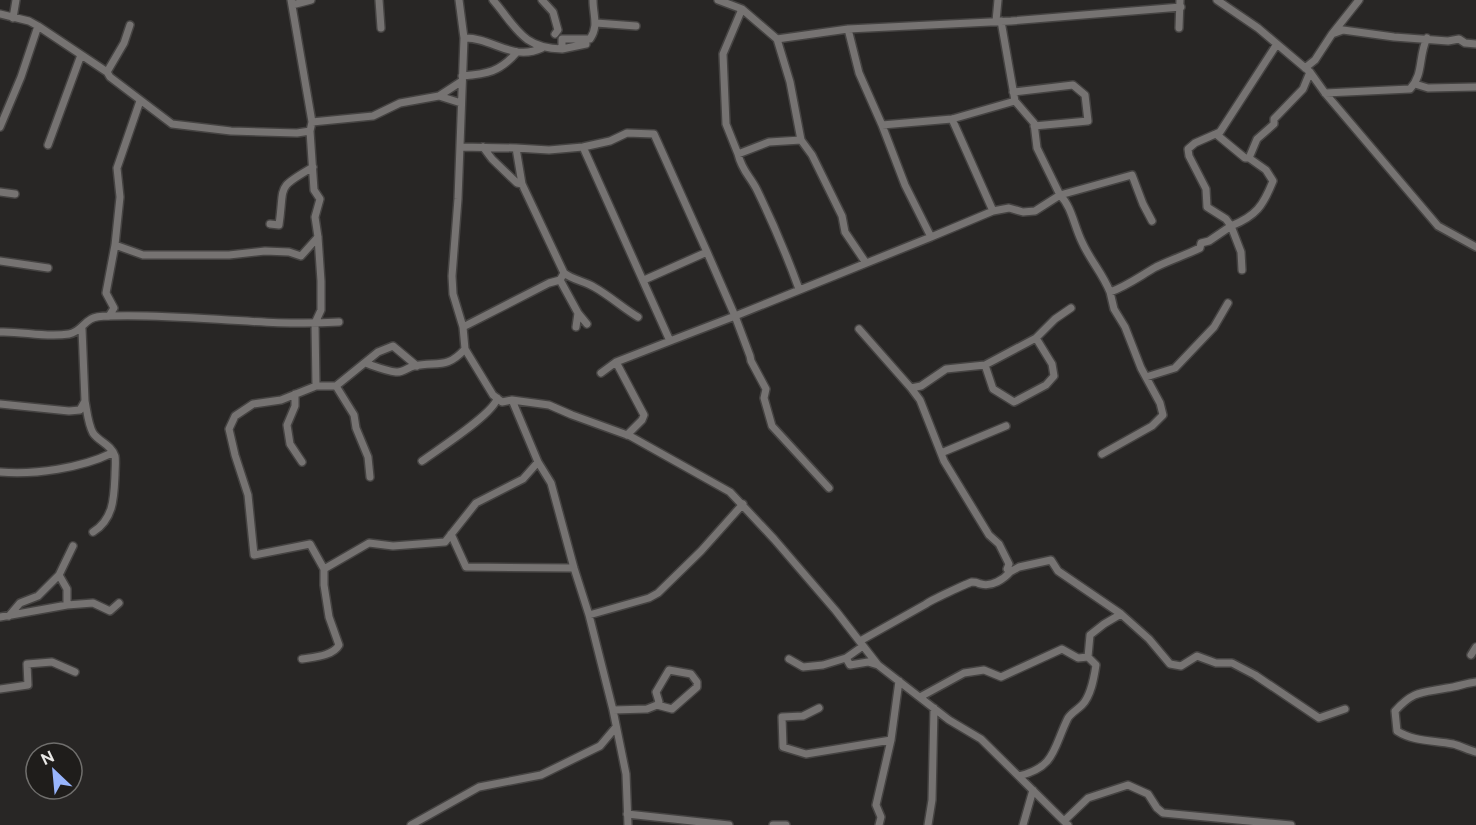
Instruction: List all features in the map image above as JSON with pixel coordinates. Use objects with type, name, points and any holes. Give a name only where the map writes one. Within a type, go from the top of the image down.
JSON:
[{"type":"street","points":[[13,18],[16,0]]},
{"type":"street","points":[[311,0],[291,3],[312,122],[310,131],[314,190],[320,199],[315,217],[321,280],[321,310],[315,323],[316,386]]},
{"type":"street","points":[[379,0],[381,28]]},
{"type":"street","points":[[459,0],[464,38],[452,276],[457,312],[463,327],[465,349],[493,395],[502,402],[512,400],[549,405],[572,416],[627,435],[730,492],[836,610],[878,665],[949,720],[981,739],[1066,823],[1088,798],[1128,785],[1148,794],[1163,813],[1291,825]]},
{"type":"street","points":[[493,0],[526,41],[542,48],[562,49],[562,39],[590,39],[596,23],[593,0]]},
{"type":"street","points":[[542,0],[555,17],[558,30],[555,34]]},
{"type":"street","points":[[718,0],[742,9],[777,39],[790,82],[801,140],[812,155],[842,216],[845,232],[866,263]]},
{"type":"street","points":[[998,0],[999,21],[1015,101],[1034,126],[1037,148],[1060,195],[1066,201],[1082,243],[1105,280],[1114,309],[1160,403],[1163,415],[1152,426],[1102,454]]},
{"type":"street","points":[[1217,0],[1258,28],[1307,70],[1437,226],[1476,247]]},
{"type":"street","points":[[1249,158],[1257,139],[1274,124],[1274,119],[1304,89],[1307,70],[1332,33],[1359,0]]},
{"type":"street","points":[[777,39],[849,29],[999,21],[1181,4],[1179,28]]},
{"type":"street","points":[[742,9],[723,54],[726,124],[741,167],[756,187],[782,243],[799,289]]},
{"type":"street","points":[[0,14],[29,21],[38,26],[107,72],[110,77],[172,124],[231,131],[297,134],[310,131]]},
{"type":"street","points":[[596,23],[636,26]]},
{"type":"street","points":[[107,72],[124,43],[130,25]]},
{"type":"street","points":[[0,127],[21,77],[38,26]]},
{"type":"street","points":[[849,29],[859,73],[905,185],[931,237]]},
{"type":"street","points":[[1332,33],[1343,30],[1394,37],[1448,41],[1459,39],[1466,43],[1476,44]]},
{"type":"street","points":[[464,38],[473,38],[517,52],[542,48]]},
{"type":"street","points":[[1325,93],[1410,89],[1418,80],[1420,50],[1427,38]]},
{"type":"street","points":[[1242,270],[1241,252],[1231,226],[1226,219],[1207,207],[1206,189],[1189,156],[1188,149],[1195,143],[1220,132],[1262,66],[1278,46]]},
{"type":"street","points":[[439,96],[462,78],[507,64],[517,52]]},
{"type":"street","points":[[48,145],[81,55]]},
{"type":"street","points":[[1415,84],[1428,88],[1476,87]]},
{"type":"street","points":[[1013,92],[1073,85],[1085,95],[1088,121],[1034,126]]},
{"type":"street","points":[[312,122],[373,116],[399,103],[439,96],[461,103]]},
{"type":"street","points":[[109,316],[114,308],[106,293],[115,245],[120,197],[117,168],[140,101]]},
{"type":"street","points":[[882,125],[952,119],[1015,101]]},
{"type":"street","points":[[952,119],[993,211]]},
{"type":"street","points":[[460,147],[549,150],[583,147],[610,141],[627,134],[654,134],[735,316],[751,362],[766,389],[764,398],[772,426],[829,488]]},
{"type":"street","points":[[1110,292],[1134,282],[1159,265],[1200,248],[1201,243],[1209,241],[1231,226],[1248,219],[1264,202],[1273,181],[1266,170],[1249,158],[1245,158],[1216,134]]},
{"type":"street","points":[[738,154],[769,142],[801,140]]},
{"type":"street","points":[[483,147],[517,183],[522,184]]},
{"type":"street","points":[[583,147],[670,341]]},
{"type":"street","points":[[516,148],[522,184],[578,313],[587,324]]},
{"type":"street","points":[[270,224],[279,225],[282,207],[281,193],[287,183],[313,167]]},
{"type":"street","points":[[601,373],[616,362],[993,211],[1009,208],[1023,212],[1035,211],[1060,195],[1132,175],[1152,221]]},
{"type":"street","points":[[0,192],[15,194]]},
{"type":"street","points":[[115,245],[143,255],[229,255],[266,251],[289,252],[301,256],[318,237]]},
{"type":"street","points":[[644,280],[707,252]]},
{"type":"street","points":[[0,261],[48,268]]},
{"type":"street","points":[[463,327],[562,277],[580,279],[638,317]]},
{"type":"street","points":[[1146,377],[1176,368],[1214,327],[1228,303]]},
{"type":"street","points":[[911,388],[921,386],[946,369],[985,364],[1036,338],[1055,319],[1071,308]]},
{"type":"street","points":[[576,327],[578,313]]},
{"type":"street","points":[[0,332],[39,336],[71,334],[82,329],[94,317],[109,316],[182,317],[268,323],[339,322]]},
{"type":"street","points":[[82,329],[86,401],[93,433],[108,444],[115,461],[112,508],[103,525],[93,532]]},
{"type":"street","points":[[859,329],[920,400],[941,453],[988,535],[999,544],[1009,564],[1007,569],[1010,572]]},
{"type":"street","points":[[386,338],[417,366]]},
{"type":"street","points":[[985,364],[993,389],[1014,402],[1046,385],[1054,376],[1052,364],[1036,338]]},
{"type":"street","points":[[302,659],[330,653],[339,645],[329,618],[324,569],[310,544],[254,555],[248,495],[229,429],[235,416],[253,404],[280,400],[316,386],[336,386],[378,352],[393,346]]},
{"type":"street","points":[[365,363],[396,372],[417,366],[442,364],[457,358],[465,349]]},
{"type":"street","points":[[616,362],[644,415],[627,435]]},
{"type":"street","points":[[336,386],[354,415],[356,428],[368,457],[370,477]]},
{"type":"street","points":[[296,394],[295,406],[287,425],[290,444],[302,462]]},
{"type":"street","points":[[422,461],[453,434],[484,416],[496,404],[497,398]]},
{"type":"street","points":[[512,400],[538,462],[551,483],[589,615],[613,710],[626,774],[628,825]]},
{"type":"street","points":[[0,404],[69,411],[80,410],[86,401]]},
{"type":"street","points":[[941,453],[1006,426]]},
{"type":"street","points":[[0,472],[35,473],[94,462],[112,453]]},
{"type":"street","points":[[324,569],[369,543],[393,546],[445,542],[476,503],[523,479],[538,462]]},
{"type":"street","points":[[589,615],[649,598],[658,593],[701,551],[743,504]]},
{"type":"street","points":[[451,534],[465,567],[574,568]]},
{"type":"street","points":[[9,616],[20,603],[38,596],[59,575],[73,546]]},
{"type":"street","points":[[789,659],[803,667],[823,665],[846,658],[862,643],[930,600],[942,597],[971,582],[989,585],[1005,578],[1019,567],[1051,560],[1058,571],[1121,614],[1149,639],[1170,664],[1181,666],[1197,656],[1216,663],[1232,663],[1255,675],[1320,718],[1345,708]]},
{"type":"street","points":[[59,575],[67,589],[67,605]]},
{"type":"street","points":[[0,617],[67,605],[93,603],[110,611],[119,603]]},
{"type":"street","points":[[1088,657],[1090,635],[1121,614]]},
{"type":"street","points":[[1471,655],[1476,647]]},
{"type":"street","points":[[920,697],[964,673],[984,670],[1001,677],[1062,649],[1078,658],[1088,657]]},
{"type":"street","points":[[1018,776],[1034,772],[1049,759],[1058,746],[1069,716],[1084,703],[1094,679],[1096,665],[1088,657]]},
{"type":"street","points":[[846,658],[850,665],[868,662],[878,665]]},
{"type":"street","points":[[0,689],[28,685],[27,664],[52,662],[75,672]]},
{"type":"street","points":[[613,710],[647,708],[657,705],[672,708],[697,687],[697,682],[691,674],[669,670],[656,692],[659,702],[657,705]]},
{"type":"street","points":[[879,825],[880,817],[876,805],[891,741],[899,681]]},
{"type":"street","points":[[1476,682],[1420,691],[1406,698],[1395,711],[1397,731],[1404,736],[1428,742],[1446,742],[1476,752]]},
{"type":"street","points":[[819,708],[803,716],[782,717],[783,747],[806,754],[891,741]]},
{"type":"street","points":[[928,825],[932,800],[934,708]]},
{"type":"street","points":[[411,825],[479,787],[541,775],[600,746],[616,727]]},
{"type":"street","points":[[1023,825],[1033,790]]},
{"type":"street","points":[[627,814],[729,825]]},
{"type":"street","points":[[773,825],[786,825]]}]
